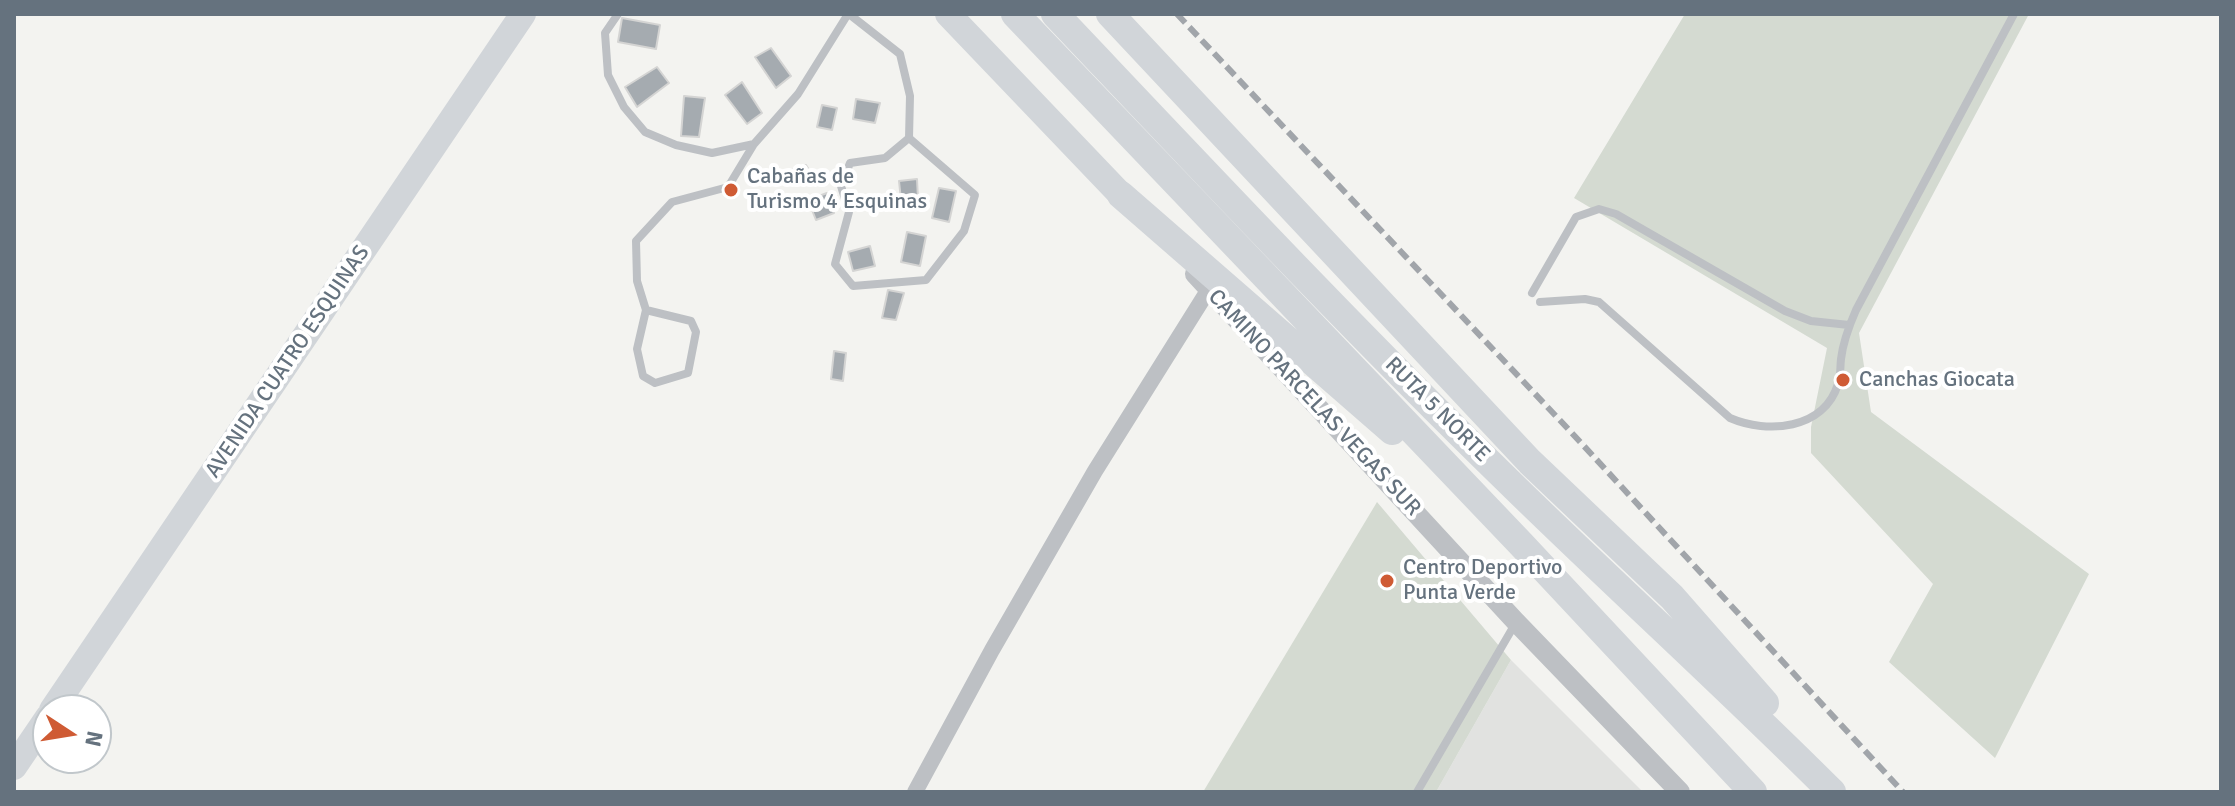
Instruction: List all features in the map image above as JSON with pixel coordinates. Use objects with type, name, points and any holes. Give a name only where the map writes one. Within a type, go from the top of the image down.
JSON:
[{"type":"highway","name":"RUTA 5 NORTE","points":[[1015,14],[1753,792]]},
{"type":"highway","name":"RUTA 5 NORTE","points":[[1055,14],[1398,372],[1832,792]]},
{"type":"highway","points":[[1110,14],[1530,462],[1672,597],[1731,661],[1840,792]]},
{"type":"highway","points":[[1121,195],[1521,544]]},
{"type":"main road","name":"AVENIDA CUATRO ESQUINAS","points":[[63,694],[523,14]]},
{"type":"main road","name":"CAMINO PARCELAS VEGAS SUR","points":[[948,14],[1121,195]]},
{"type":"main road","points":[[14,767],[32,741]]},
{"type":"street","name":"CAMINO PARCELAS VEGAS SUR","points":[[1121,195],[1516,622],[1680,792]]},
{"type":"street","points":[[915,792],[1095,471],[1209,289]]},
{"type":"lane","points":[[618,14],[605,33],[608,75],[624,107],[645,132],[676,145],[712,153],[754,144]]},
{"type":"lane","points":[[646,310],[691,321],[696,332],[688,373],[655,383],[643,376],[637,349],[646,310],[637,281],[636,241],[672,202],[728,187],[754,144],[798,94],[849,14],[900,54],[910,96],[909,138],[885,158],[850,163],[841,186],[849,212],[835,264],[853,286],[926,280],[964,231],[975,195],[909,138]]},
{"type":"lane","points":[[1540,302],[1585,299],[1599,302],[1730,418],[1770,428],[1804,420],[1829,402],[1838,384],[1849,325],[2014,14]]},
{"type":"lane","points":[[1532,293],[1576,217],[1599,209],[1616,214],[1785,311],[1811,321],[1849,325]]},
{"type":"lane","points":[[1417,792],[1516,622]]},
{"type":"shaded area","name":"Canchas Giocata","points":[[1685,14],[2029,14],[1859,333],[1871,412],[2089,574],[1995,758],[1889,662],[1933,584],[1811,453],[1811,427],[1827,348],[1574,198]]},
{"type":"shaded area","name":"Centro Deportivo Punta Verde","points":[[1377,502],[1511,660],[1436,792],[1203,792]]},
{"type":"shaded area","points":[[1511,660],[1643,792],[1436,792]]},
{"type":"building","points":[[622,18],[660,25],[656,49],[618,42]]},
{"type":"building","points":[[771,48],[791,76],[776,88],[755,57]]},
{"type":"building","points":[[657,67],[669,83],[637,107],[625,87]]},
{"type":"building","points":[[742,82],[762,113],[747,124],[725,95]]},
{"type":"building","points":[[684,96],[705,98],[699,137],[681,136]]},
{"type":"building","points":[[856,99],[880,103],[875,123],[853,119]]},
{"type":"building","points":[[822,105],[837,108],[832,130],[817,127]]},
{"type":"building","points":[[806,165],[814,178],[798,184],[791,170]]},
{"type":"building","points":[[917,179],[918,199],[901,200],[899,181]]},
{"type":"building","points":[[939,188],[956,191],[949,222],[932,218]]},
{"type":"building","points":[[827,193],[834,213],[816,220],[808,200]]},
{"type":"building","points":[[907,232],[926,236],[920,266],[901,262]]},
{"type":"building","points":[[870,246],[875,266],[853,271],[848,252]]},
{"type":"building","points":[[888,290],[904,293],[896,320],[882,318]]},
{"type":"building","points":[[834,351],[846,353],[843,381],[831,379]]},
{"type":"railway","points":[[1177,14],[1571,432],[1903,792]]},
{"type":"place","name":"Cabañas de Turismo 4 Esquinas","points":[[731,190]]},
{"type":"place","name":"Canchas Giocata","points":[[1843,380]]},
{"type":"place","name":"Centro Deportivo Punta Verde","points":[[1387,581]]}]
